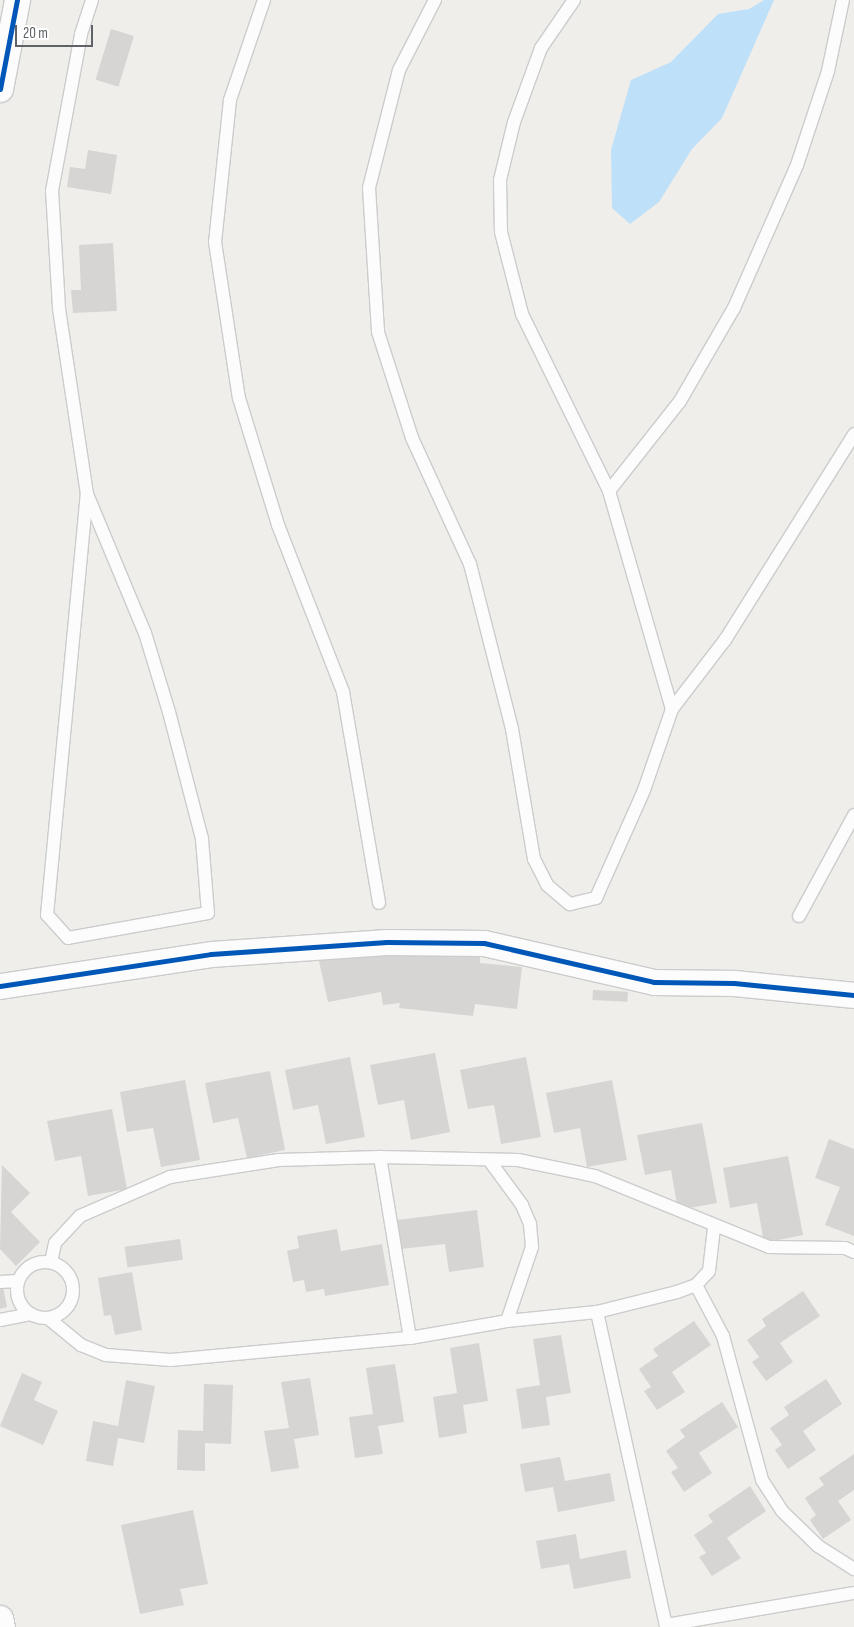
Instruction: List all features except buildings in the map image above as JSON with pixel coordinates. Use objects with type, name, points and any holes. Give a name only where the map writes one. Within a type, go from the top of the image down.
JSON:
[{"type":"street","points":[[0,89],[17,0]]},
{"type":"street","points":[[0,986],[212,954],[387,942],[484,943],[654,982],[734,983],[854,995]]},
{"type":"street","points":[[0,1618],[2,1627]]},
{"type":"lane","points":[[87,494],[145,633],[169,712],[202,839],[208,914],[68,938],[47,916],[87,494],[59,308],[52,191],[81,34],[92,0]]},
{"type":"lane","points":[[264,0],[230,100],[215,242],[239,398],[278,525],[343,692],[380,903]]},
{"type":"lane","points":[[435,0],[399,70],[369,188],[378,332],[412,438],[470,564],[512,730],[534,859],[547,886],[570,904],[596,898],[604,883],[672,709],[725,640],[854,434]]},
{"type":"lane","points":[[574,0],[541,48],[514,122],[500,180],[501,232],[522,314],[609,491],[672,709]]},
{"type":"lane","points":[[609,491],[680,401],[734,308],[796,165],[828,71],[843,0]]},
{"type":"lane","points":[[799,916],[854,815]]},
{"type":"lane","points":[[380,1157],[410,1338]]},
{"type":"lane","points":[[51,1262],[56,1243],[80,1216],[170,1177],[279,1160],[380,1157],[518,1160],[595,1176],[714,1228],[769,1247],[845,1248],[854,1252]]},
{"type":"lane","points":[[489,1160],[522,1205],[530,1224],[532,1247],[507,1321]]},
{"type":"lane","points":[[0,1320],[30,1314],[48,1318],[80,1345],[106,1355],[171,1360],[410,1338],[507,1321],[597,1312],[696,1285],[709,1271],[714,1228]]},
{"type":"lane","points":[[30,1314],[18,1300],[18,1281],[29,1266],[51,1262],[69,1276],[73,1294],[65,1310],[48,1318]]},
{"type":"lane","points":[[0,1282],[18,1281]]},
{"type":"lane","points":[[696,1285],[723,1336],[762,1480],[782,1511],[812,1541],[854,1569]]},
{"type":"lane","points":[[597,1312],[666,1625],[854,1593]]},
{"type":"water","points":[[764,0],[774,0],[722,118],[692,149],[659,202],[630,224],[612,208],[611,150],[631,80],[671,62],[718,14],[749,9]]},
{"type":"cycle path","points":[[0,89],[17,0]]},
{"type":"cycle path","points":[[0,986],[211,954],[387,942],[484,943],[654,982],[734,983],[854,995]]}]
